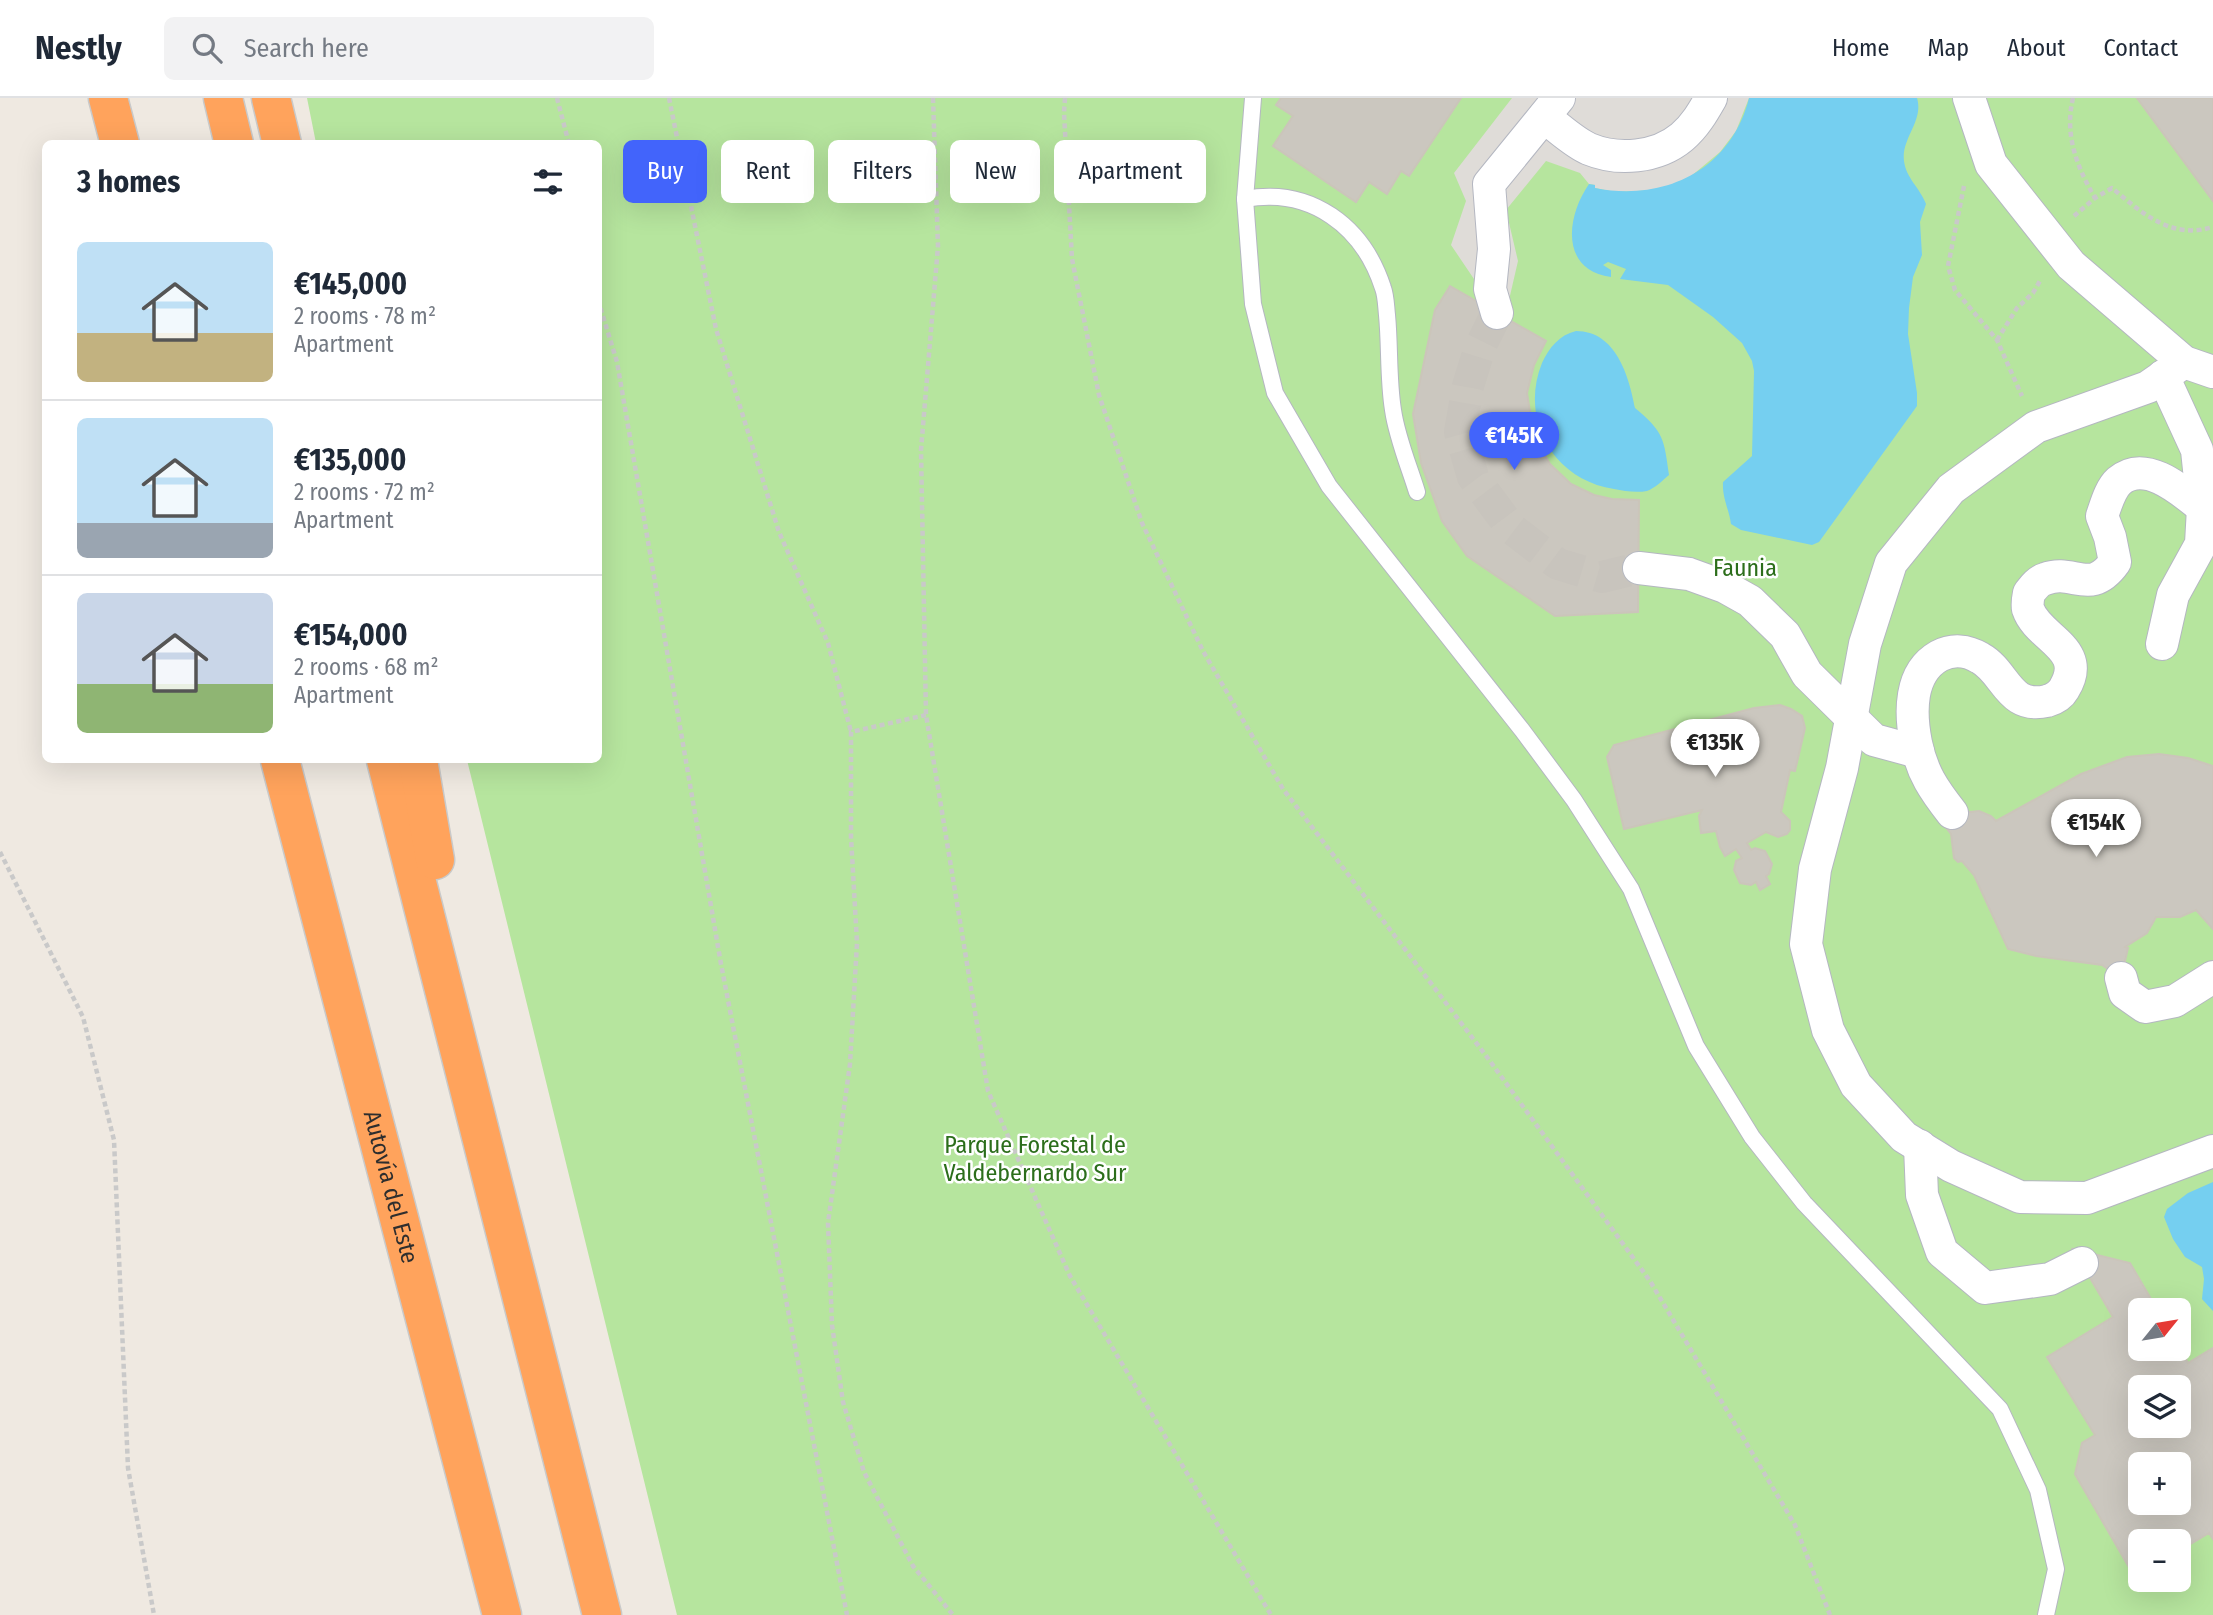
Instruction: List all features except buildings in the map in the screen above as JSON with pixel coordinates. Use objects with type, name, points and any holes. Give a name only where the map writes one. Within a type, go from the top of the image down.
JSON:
[{"type":"highway","points":[[108,98],[119,140]]},
{"type":"highway","points":[[223,98],[233,140]]},
{"type":"highway","points":[[271,98],[281,140]]},
{"type":"highway","name":"Autovía del Este","points":[[281,763],[502,1615]]},
{"type":"highway","points":[[388,763],[602,1615]]},
{"type":"highway","points":[[418,763],[481,1142]]},
{"type":"street","points":[[1497,313],[1490,289],[1494,249],[1489,184],[1552,108],[1586,148],[1610,156],[1636,156],[1660,150],[1681,138],[1698,120],[1712,98]]},
{"type":"street","points":[[1969,98],[1991,164],[2071,265],[2187,370],[2203,508],[2201,544],[2174,595],[2162,644]]},
{"type":"street","points":[[2187,370],[2148,387],[2036,427],[1951,489],[1891,564],[1865,644],[1842,768],[1815,869],[1806,944],[1828,1030],[1856,1085],[1904,1137],[1951,1166],[2020,1196],[2087,1198],[2213,1151]]},
{"type":"street","points":[[1952,813],[1928,782],[1913,725],[1914,695],[1927,664],[1943,654],[1953,651],[1966,652],[1982,658],[2017,698],[2031,703],[2055,699],[2064,691],[2070,674],[2070,664],[2065,650],[2034,620],[2028,608],[2029,593],[2042,580],[2052,577],[2091,582],[2108,572],[2115,562],[2102,516],[2119,481],[2137,473],[2165,479],[2203,508]]},
{"type":"street","points":[[1639,568],[1689,574],[1725,587],[1749,601],[1785,635],[1807,674],[1874,740],[1918,752]]},
{"type":"street","points":[[2121,978],[2124,993],[2145,1007],[2175,1001],[2213,977]]},
{"type":"street","points":[[1920,1146],[1922,1195],[1942,1252],[1984,1288],[2050,1279],[2081,1263]]},
{"type":"lane","points":[[1253,98],[1245,199],[1253,304],[1275,393],[1329,486],[1574,800],[1631,889],[1696,1046],[1752,1137],[1804,1203],[2000,1409],[2038,1490],[2056,1569],[2046,1615]]},
{"type":"lane","points":[[1245,199],[1266,195],[1312,203],[1346,227],[1368,256],[1384,290],[1393,411],[1417,492]]},
{"type":"path","points":[[557,98],[568,140]]},
{"type":"path","points":[[669,98],[716,329],[779,532],[828,643],[851,732],[851,837],[857,943],[850,1063],[828,1223],[832,1325],[843,1402],[864,1472],[913,1566],[953,1615]]},
{"type":"path","points":[[933,98],[938,246],[921,450],[926,715],[988,1091],[1070,1276],[1271,1615]]},
{"type":"path","points":[[1065,98],[1072,259],[1099,395],[1142,523],[1203,651],[1283,789],[1488,1057],[1650,1281],[1795,1525],[1829,1615]]},
{"type":"path","points":[[2073,98],[2070,110],[2071,141],[2079,172],[2095,198]]},
{"type":"path","points":[[1988,156],[1966,177],[1948,266],[1955,290],[1997,340],[2036,427]]},
{"type":"path","points":[[1997,340],[2017,308],[2033,293],[2044,275],[2049,237],[2095,198],[2112,188],[2153,221],[2177,231],[2213,227]]},
{"type":"path","points":[[602,313],[617,362],[721,964],[847,1615]]},
{"type":"path","points":[[851,732],[926,715]]},
{"type":"path","points":[[0,852],[83,1017],[114,1140],[128,1468],[154,1615]]},
{"type":"green space","points":[[307,98],[2213,98],[2213,1615],[677,1615],[468,763],[602,763],[602,140],[315,140]]},
{"type":"shaded area","points":[[1512,98],[1749,98],[1736,131],[1720,152],[1690,177],[1659,190],[1615,192],[1595,188],[1595,185],[1589,184],[1580,173],[1546,161],[1506,210],[1518,261],[1509,300],[1474,279],[1451,245],[1466,201],[1454,173]]},
{"type":"water","points":[[1749,98],[1917,98],[1918,114],[1906,145],[1904,161],[1907,173],[1926,204],[1920,222],[1922,255],[1913,277],[1909,308],[1908,334],[1917,406],[1819,542],[1812,545],[1741,530],[1731,524],[1723,482],[1752,456],[1754,371],[1752,361],[1742,343],[1713,317],[1668,285],[1620,279],[1626,269],[1608,262],[1603,265],[1611,270],[1611,277],[1594,272],[1583,264],[1572,240],[1576,211],[1589,184],[1595,185],[1595,188],[1621,191],[1646,190],[1669,185],[1691,175],[1711,162],[1727,144],[1740,123]]},
{"type":"water","points":[[1576,331],[1590,333],[1611,347],[1629,382],[1635,408],[1661,437],[1669,475],[1650,490],[1626,491],[1593,483],[1574,474],[1547,444],[1539,426],[1535,405],[1536,384],[1542,363],[1551,347],[1564,336]]},
{"type":"water","points":[[2213,1182],[2213,1311],[2202,1299],[2202,1267],[2185,1257],[2173,1239],[2164,1217],[2167,1209],[2188,1193]]},
{"type":"tunnel","points":[[1497,313],[1480,347],[1468,386],[1460,432],[1473,477],[1512,529],[1558,564],[1602,577],[1639,568]]},
{"type":"park label","name":"Faunia","points":[[1745,568]]},
{"type":"park label","name":"Parque Forestal de Valdebernardo Sur","points":[[1035,1159]]}]
